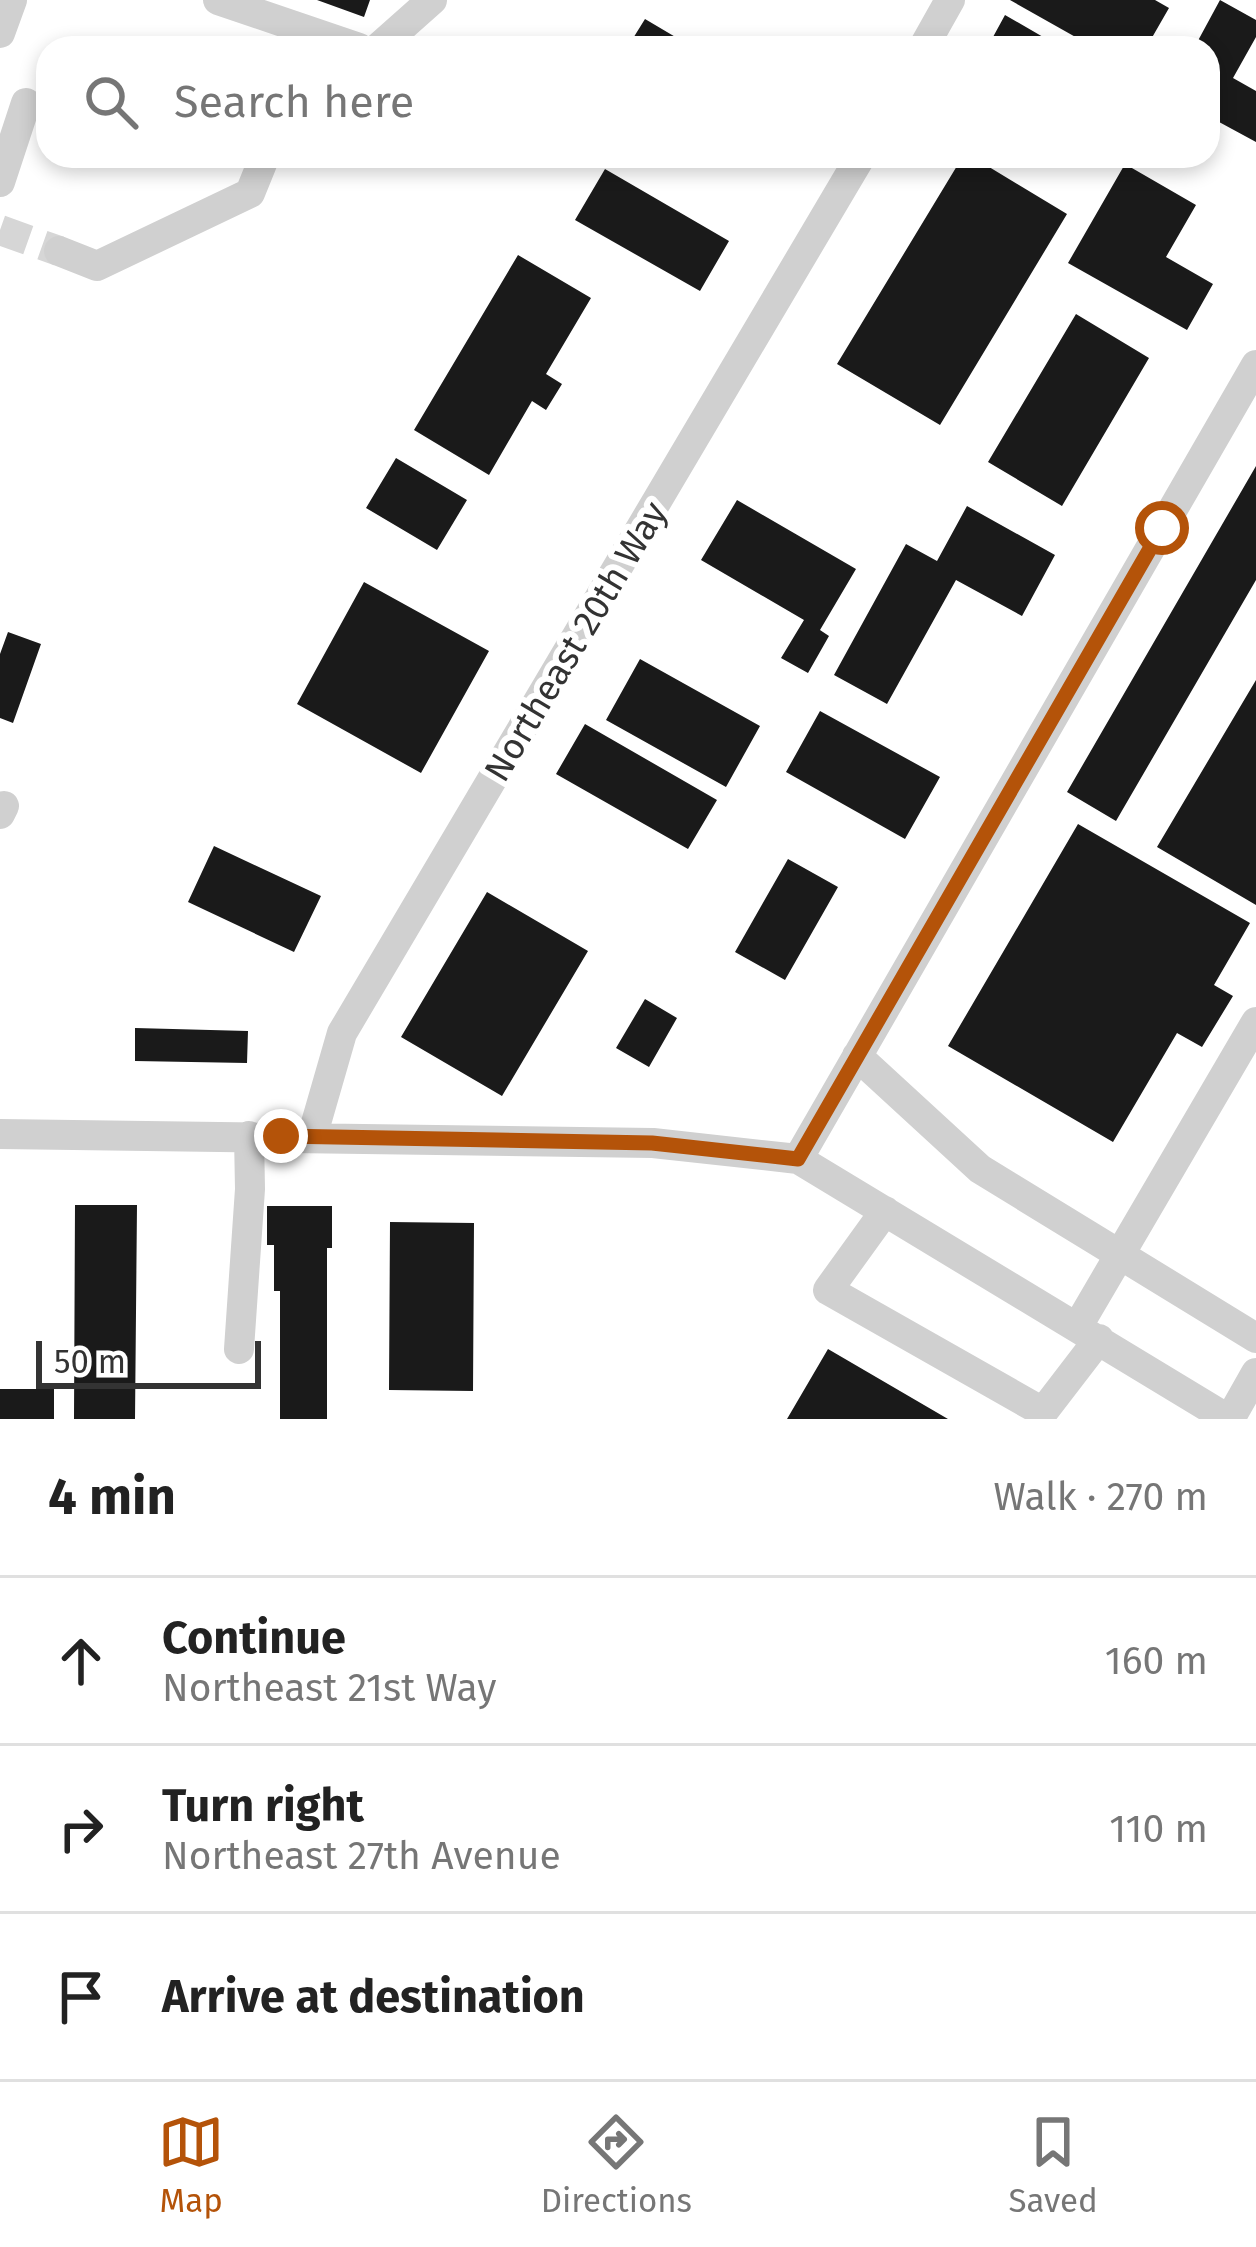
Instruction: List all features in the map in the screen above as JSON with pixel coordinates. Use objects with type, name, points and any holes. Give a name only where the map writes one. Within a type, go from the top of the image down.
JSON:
[{"type":"street","points":[[0,33],[13,0]]},
{"type":"street","points":[[218,0],[323,36]]},
{"type":"street","points":[[392,36],[432,0]]},
{"type":"street","points":[[929,36],[950,0]]},
{"type":"street","points":[[0,182],[23,102]]},
{"type":"street","points":[[58,251],[98,266],[250,193],[260,168]]},
{"type":"street","name":"Northeast 20th Way","points":[[312,1137],[343,1033],[854,168]]},
{"type":"street","points":[[798,1159],[1256,365]]},
{"type":"street","points":[[885,1211],[828,1290],[1043,1412],[1088,1332],[1120,1254],[1256,1022]]},
{"type":"street","points":[[857,1056],[980,1169],[1256,1339]]},
{"type":"street","points":[[0,1134],[652,1143],[798,1159],[1229,1419],[1256,1372]]},
{"type":"street","points":[[238,1349],[250,1189],[249,1136]]},
{"type":"building","points":[[317,0],[370,0],[364,17]]},
{"type":"building","points":[[1010,0],[1155,0],[1169,8],[1153,36],[1074,36]]},
{"type":"building","points":[[1220,0],[1256,20],[1256,37],[1233,78],[1256,91],[1256,142],[1220,122],[1220,36],[1200,36]]},
{"type":"building","points":[[1005,15],[1041,36],[994,36]]},
{"type":"building","points":[[645,19],[674,36],[634,36]]},
{"type":"building","points":[[956,168],[991,168],[1067,214],[940,425],[837,364]]},
{"type":"building","points":[[1123,168],[1132,168],[1196,205],[1166,257],[1213,284],[1187,330],[1068,263]]},
{"type":"building","points":[[605,169],[729,241],[700,291],[575,220]]},
{"type":"building","points":[[518,255],[591,298],[546,374],[562,384],[546,410],[532,401],[489,475],[414,430]]},
{"type":"building","points":[[1076,314],[1149,358],[1062,506],[988,462]]},
{"type":"building","points":[[396,458],[467,500],[437,550],[366,508]]},
{"type":"building","points":[[1256,466],[1256,580],[1116,821],[1067,792]]},
{"type":"building","points":[[737,500],[856,569],[820,630],[829,636],[808,673],[781,658],[804,620],[701,560]]},
{"type":"building","points":[[967,506],[1055,555],[1022,616],[956,580],[887,704],[834,675],[906,544],[937,561]]},
{"type":"building","points":[[364,582],[489,651],[421,773],[297,704]]},
{"type":"building","points":[[8,632],[41,644],[13,723],[0,718],[0,654]]},
{"type":"building","points":[[640,659],[760,726],[726,787],[606,720]]},
{"type":"building","points":[[1256,680],[1256,905],[1157,847]]},
{"type":"building","points":[[820,711],[940,777],[905,839],[786,772]]},
{"type":"building","points":[[585,724],[717,800],[688,849],[556,774]]},
{"type":"building","points":[[1078,824],[1250,923],[1214,985],[1233,996],[1202,1047],[1177,1033],[1113,1142],[948,1046]]},
{"type":"building","points":[[214,846],[321,896],[294,952],[188,902]]},
{"type":"building","points":[[788,859],[838,887],[785,980],[735,952]]},
{"type":"building","points":[[487,892],[588,951],[502,1096],[401,1037]]},
{"type":"building","points":[[645,999],[677,1018],[649,1067],[616,1048]]},
{"type":"building","points":[[135,1028],[248,1031],[247,1063],[135,1061]]},
{"type":"building","points":[[75,1205],[137,1205],[135,1419],[74,1419]]},
{"type":"building","points":[[267,1206],[332,1206],[332,1248],[327,1248],[327,1419],[280,1419],[280,1291],[274,1291],[274,1245],[267,1245]]},
{"type":"building","points":[[390,1222],[474,1223],[473,1391],[389,1390]]},
{"type":"building","points":[[828,1349],[948,1419],[787,1419]]},
{"type":"building","points":[[0,1389],[54,1389],[54,1419],[0,1419]]},
{"type":"tunnel","points":[[0,230],[59,251]]},
{"type":"route","points":[[281,1136],[652,1143],[798,1159],[1162,528]]}]
